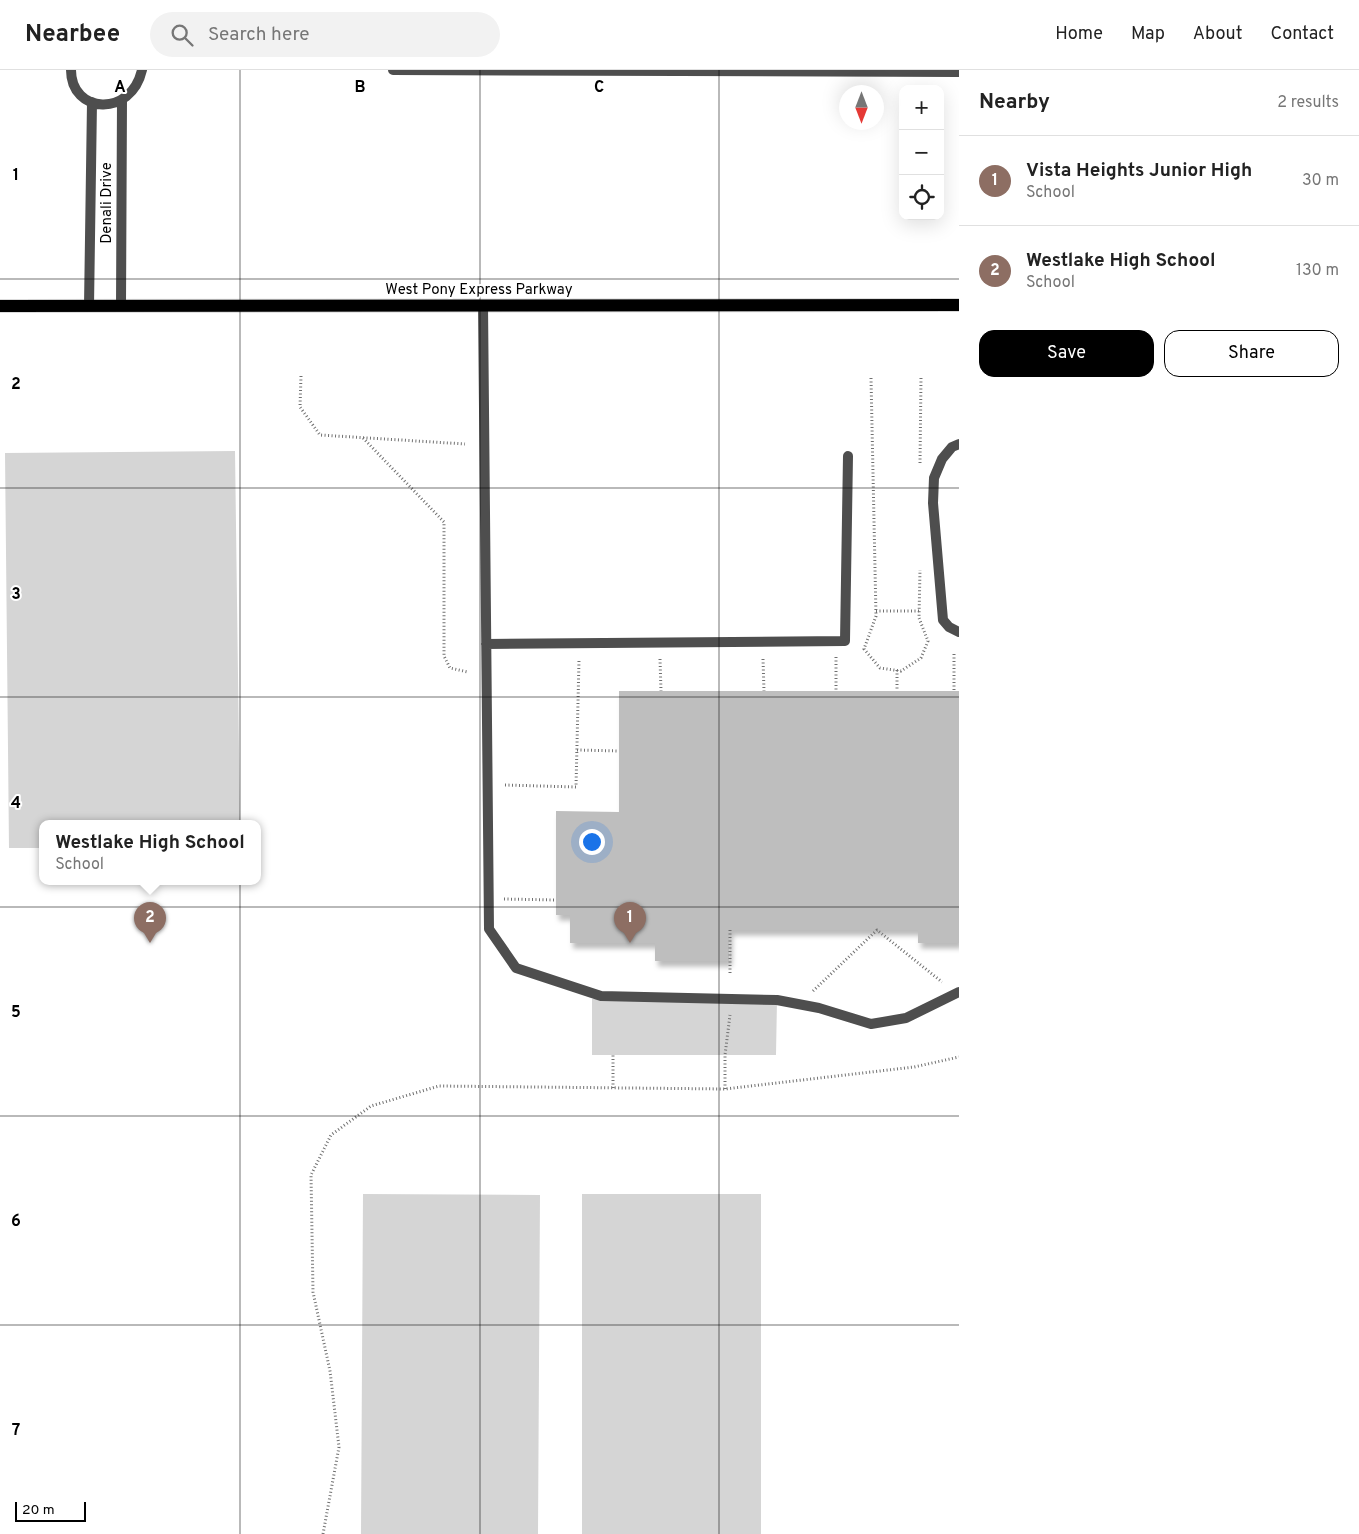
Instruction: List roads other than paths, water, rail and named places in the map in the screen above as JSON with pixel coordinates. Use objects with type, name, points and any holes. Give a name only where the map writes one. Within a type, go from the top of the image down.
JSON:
[{"type":"main road","name":"West Pony Express Parkway","points":[[0,306],[959,305]]},
{"type":"street","points":[[71,70],[75,86],[82,96],[92,102],[104,105],[122,100],[135,89],[142,70]]},
{"type":"street","points":[[392,70],[959,72]]},
{"type":"street","name":"Denali Drive","points":[[121,306],[122,100]]},
{"type":"street","name":"Denali Drive","points":[[89,306],[92,102]]},
{"type":"street","points":[[483,306],[489,929],[516,968],[601,996],[777,1000],[820,1008],[871,1024],[906,1018],[958,993]]},
{"type":"street","points":[[959,444],[952,448],[942,459],[934,478],[933,503],[943,620],[949,627],[959,632]]},
{"type":"street","points":[[486,644],[845,641],[848,456]]},
{"type":"place","name":"Westlake High School","points":[[150,943]]},
{"type":"place","name":"Vista Heights Junior High","points":[[630,943]]}]
